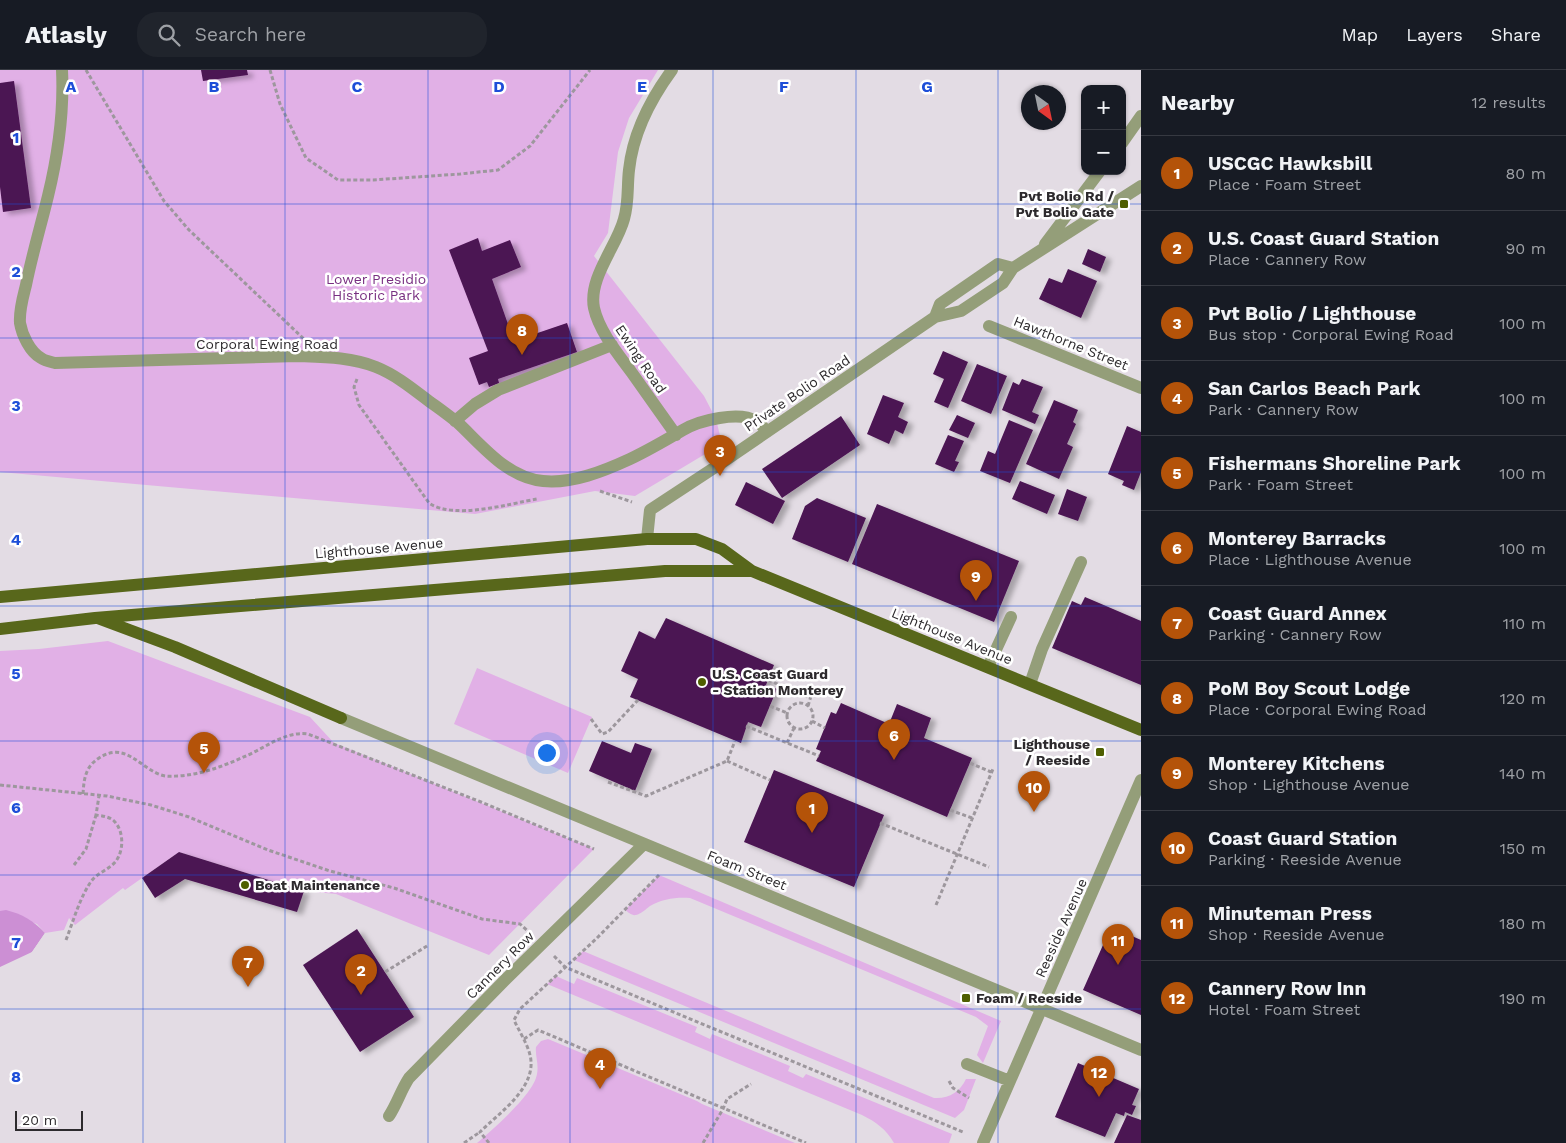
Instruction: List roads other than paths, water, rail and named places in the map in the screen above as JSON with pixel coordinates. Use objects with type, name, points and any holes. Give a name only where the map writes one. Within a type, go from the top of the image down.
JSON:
[{"type":"main road","name":"Lighthouse Avenue","points":[[0,597],[647,539],[696,539],[722,549],[752,571],[1141,730]]},
{"type":"main road","name":"Lighthouse Avenue","points":[[0,629],[95,618],[655,572],[752,571]]},
{"type":"main road","points":[[95,618],[175,647],[341,718]]},
{"type":"street","name":"Corporal Ewing Road","points":[[62,70],[62,107],[49,194],[20,314],[20,324],[24,336],[34,352],[41,358],[55,363],[297,356],[326,357],[353,361],[376,367],[399,379],[455,420],[499,462],[514,472],[543,481],[578,478],[593,473],[629,460],[697,424],[716,419],[736,416],[746,417],[757,421],[767,432]]},
{"type":"street","name":"Ewing Road","points":[[672,70],[646,110],[634,141],[629,170],[629,198],[624,219],[616,240],[602,266],[594,289],[594,306],[598,320],[612,345],[676,435]]},
{"type":"street","points":[[1126,137],[1141,116]]},
{"type":"street","points":[[1038,252],[1097,175]]},
{"type":"street","name":"Private Bolio Road","points":[[647,539],[650,510],[936,317],[961,311],[1003,283],[1013,268],[1141,186]]},
{"type":"street","name":"Private Bolio Road","points":[[936,317],[940,304],[998,264],[1013,268]]},
{"type":"street","name":"Hawthorne Street","points":[[989,326],[1141,388]]},
{"type":"street","points":[[455,420],[475,404],[498,390],[612,345]]},
{"type":"street","points":[[1030,684],[1042,650],[1081,562]]},
{"type":"street","points":[[988,667],[1011,617]]},
{"type":"street","name":"Foam Street","points":[[341,718],[1141,1050]]},
{"type":"street","name":"Reeside Avenue","points":[[983,1143],[1141,780]]},
{"type":"street","name":"Cannery Row","points":[[389,1116],[395,1108],[402,1089],[409,1078],[506,979],[644,844]]},
{"type":"street","points":[[967,1064],[1010,1081]]},
{"type":"place","name":"Pvt Bolio Rd / Pvt Bolio Gate","points":[[1124,204]]},
{"type":"place","name":"PoM Boy Scout Lodge","points":[[522,355]]},
{"type":"place","name":"Pvt Bolio / Lighthouse","points":[[720,476]]},
{"type":"place","name":"Monterey Kitchens","points":[[976,601]]},
{"type":"place","name":"U.S. Coast Guard - Station Monterey","points":[[702,682]]},
{"type":"place","name":"Lighthouse / Reeside","points":[[1100,752]]},
{"type":"place","name":"Monterey Barracks","points":[[894,760]]},
{"type":"place","name":"Fishermans Shoreline Park","points":[[204,773]]},
{"type":"place","name":"Coast Guard Station","points":[[1034,812]]},
{"type":"place","name":"USCGC Hawksbill","points":[[812,833]]},
{"type":"place","name":"Boat Maintenance","points":[[245,885]]},
{"type":"place","name":"Minuteman Press","points":[[1118,965]]},
{"type":"place","name":"Coast Guard Annex","points":[[248,987]]},
{"type":"place","name":"U.S. Coast Guard Station","points":[[361,995]]},
{"type":"place","name":"Foam / Reeside","points":[[966,998]]},
{"type":"place","name":"San Carlos Beach Park","points":[[600,1089]]},
{"type":"place","name":"Cannery Row Inn","points":[[1099,1097]]},
{"type":"park label","name":"Lower Presidio Historic Park","points":[[376,287]]}]
